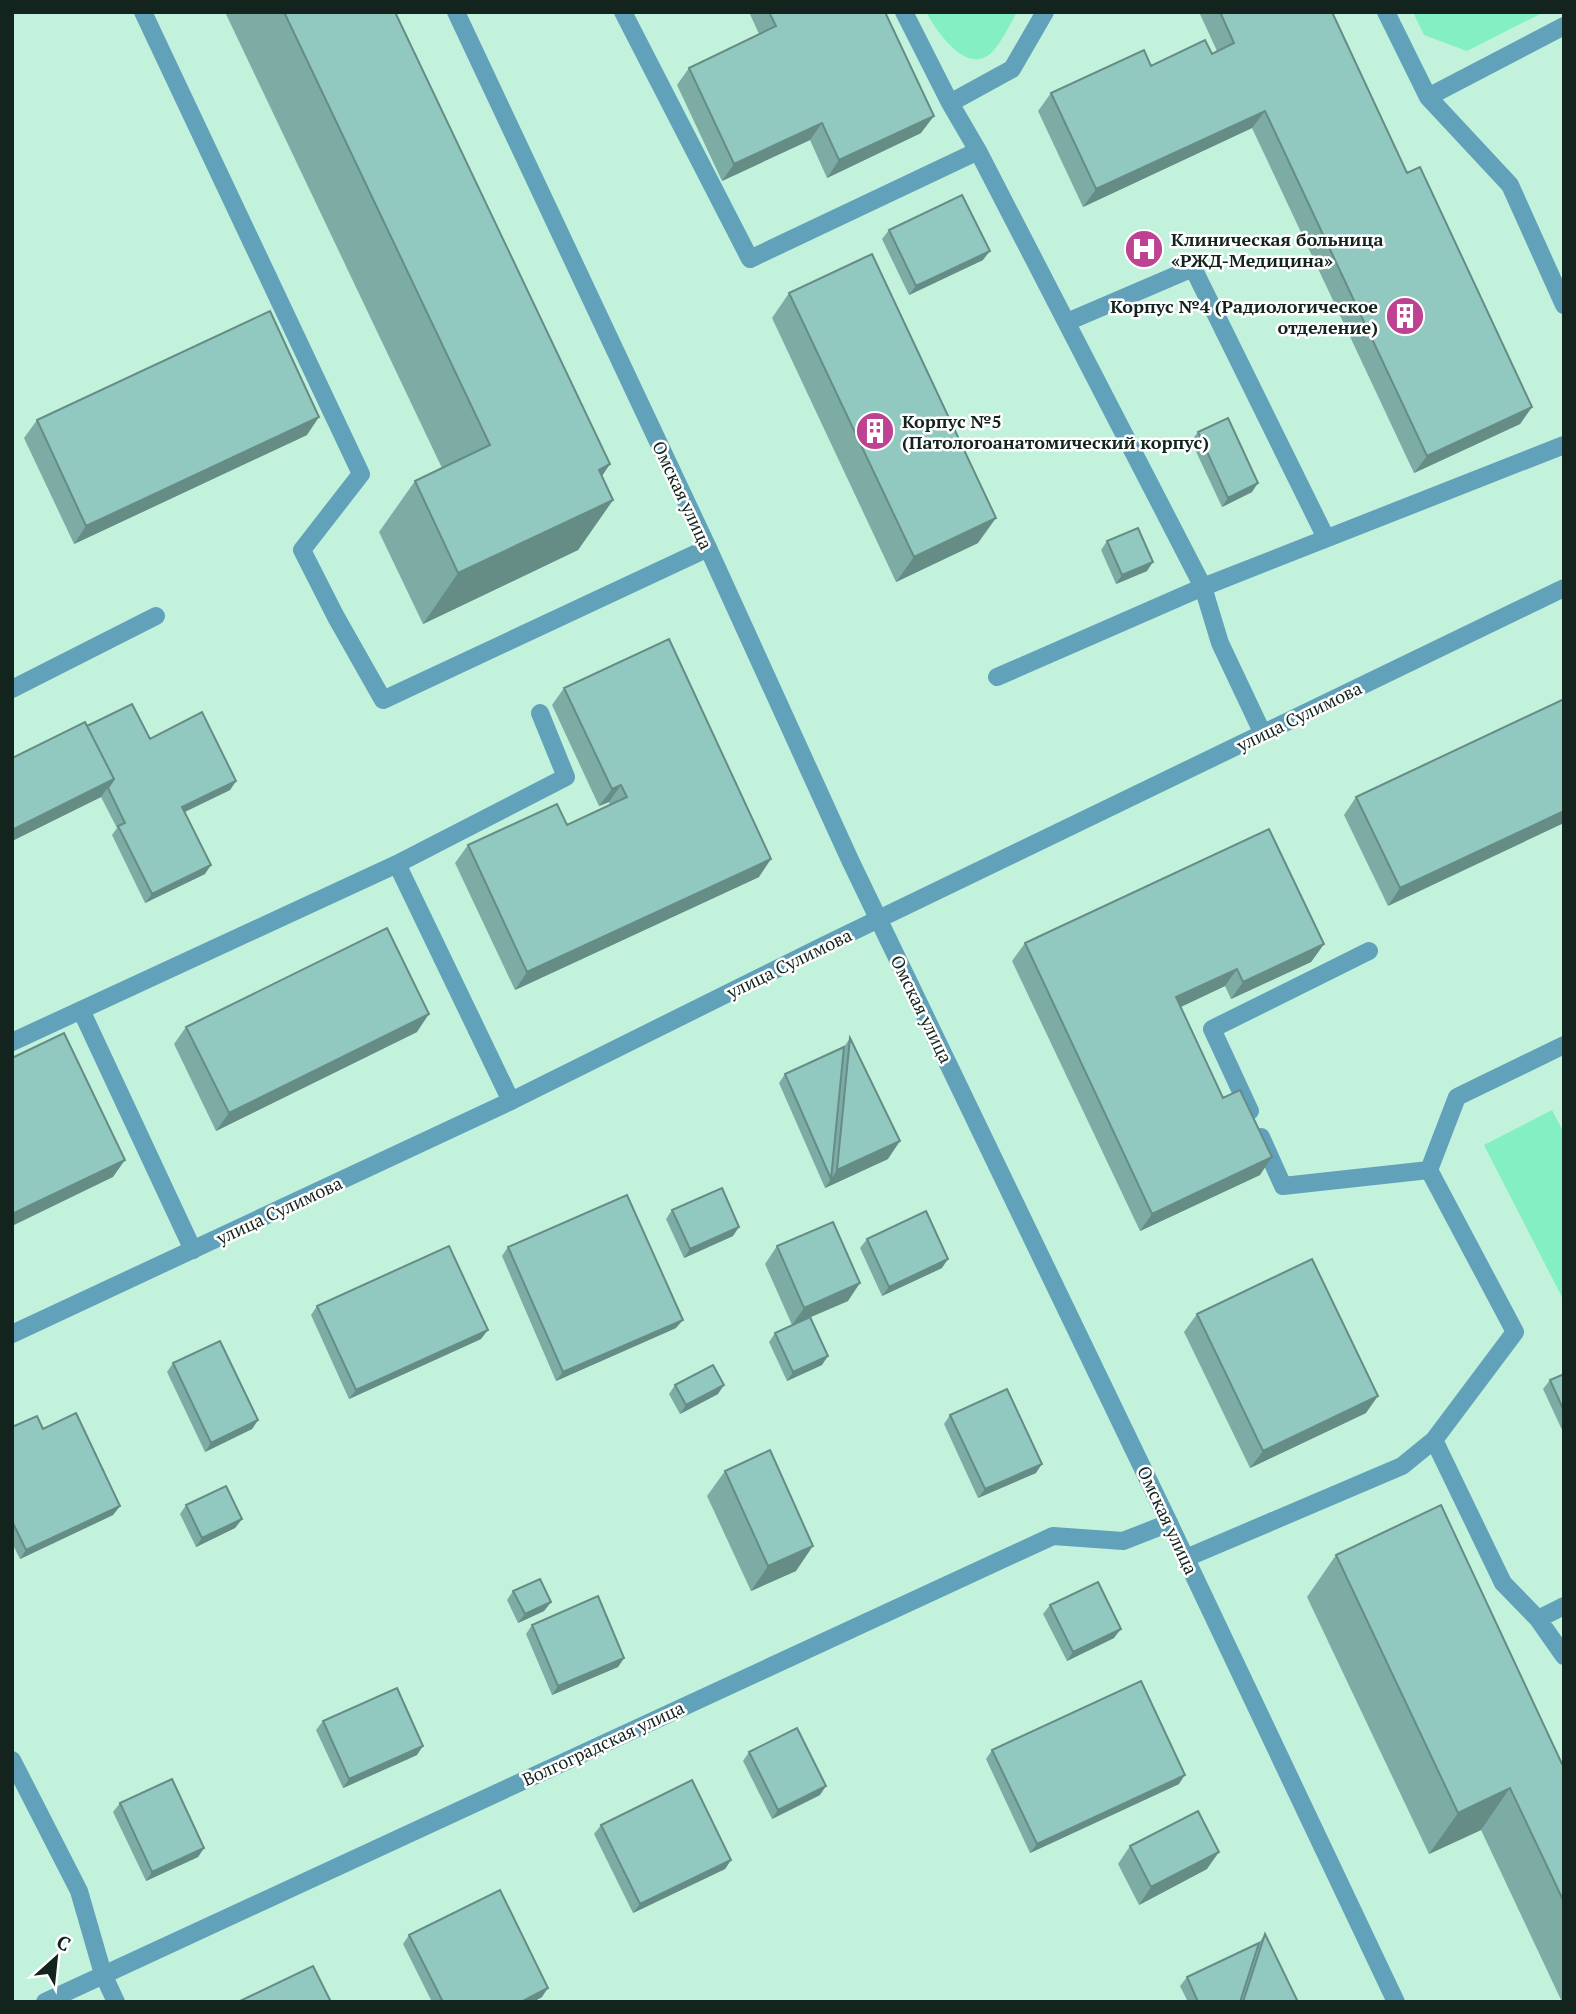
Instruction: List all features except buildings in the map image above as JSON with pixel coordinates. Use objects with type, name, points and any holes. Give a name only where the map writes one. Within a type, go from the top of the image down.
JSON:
[{"type":"street","points":[[143,12],[361,474],[302,550],[383,700],[708,548]]},
{"type":"street","name":"Омская улица","points":[[456,12],[879,920],[1170,1523],[1396,2002]]},
{"type":"street","points":[[623,12],[750,260],[978,151]]},
{"type":"street","points":[[904,12],[1203,587],[1220,643],[1263,734]]},
{"type":"street","points":[[950,103],[1012,69],[1045,12]]},
{"type":"street","points":[[1386,12],[1428,97],[1510,185],[1564,305]]},
{"type":"street","points":[[1428,97],[1564,26]]},
{"type":"street","points":[[1067,322],[1193,268],[1326,538]]},
{"type":"street","points":[[997,677],[1203,587],[1564,445]]},
{"type":"street","name":"улица Сулимова","points":[[12,1334],[511,1101],[1564,588]]},
{"type":"street","points":[[12,689],[156,616]]},
{"type":"street","points":[[12,1042],[397,864],[566,778],[540,713]]},
{"type":"street","points":[[397,864],[511,1101]]},
{"type":"street","points":[[1369,951],[1212,1029],[1283,1186],[1429,1170]]},
{"type":"street","points":[[81,1010],[193,1250]]},
{"type":"street","points":[[1186,1558],[1402,1466],[1434,1440],[1515,1332],[1429,1170],[1457,1097],[1564,1045]]},
{"type":"street","points":[[1434,1440],[1503,1583],[1538,1619],[1564,1656]]},
{"type":"street","name":"Волгоградская улица","points":[[45,2002],[1053,1535],[1123,1541],[1170,1523]]},
{"type":"street","points":[[1538,1619],[1564,1606]]},
{"type":"street","points":[[12,1760],[79,1891],[103,1974],[116,2002]]},
{"type":"green space","points":[[926,12],[1017,12],[993,51],[983,58],[974,59],[954,49]]},
{"type":"green space","points":[[1413,12],[1544,12],[1467,51],[1424,35]]},
{"type":"green space","points":[[1552,1110],[1564,1133],[1564,1301],[1484,1145]]},
{"type":"place","name":"Клиническая больница «РЖД-Медицина»","points":[[1144,249]]},
{"type":"place","name":"Корпус №4 (Радиологическое отделение)","points":[[1405,316]]},
{"type":"place","name":"Корпус №5 (Патологоанатомический корпус)","points":[[875,431]]}]
